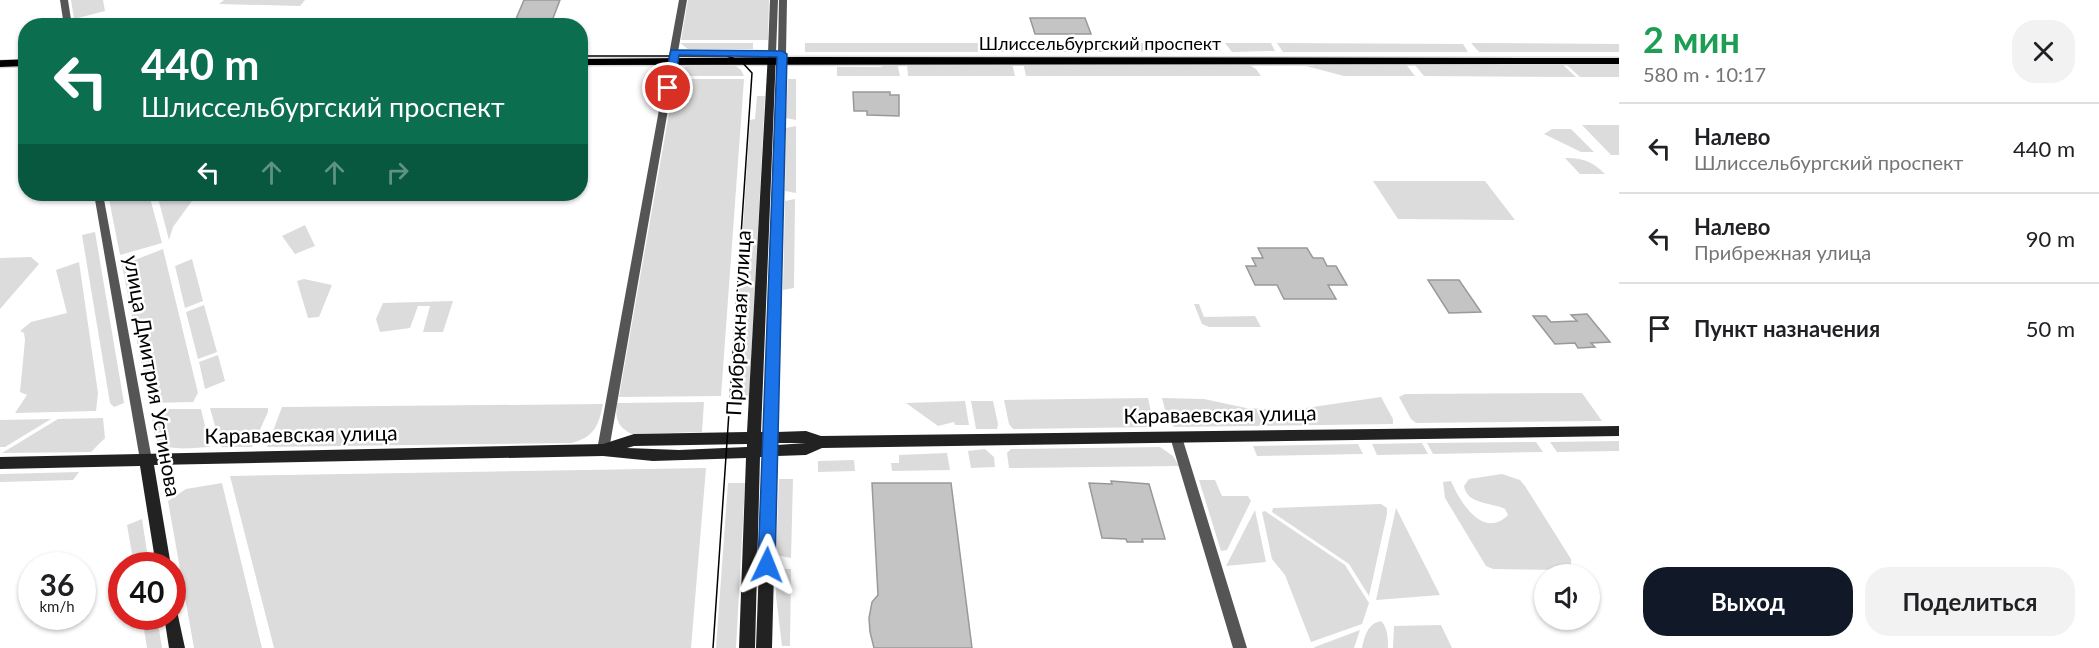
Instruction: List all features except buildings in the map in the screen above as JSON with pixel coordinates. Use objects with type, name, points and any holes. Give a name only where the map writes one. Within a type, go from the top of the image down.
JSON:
[{"type":"main road","name":"Шлиссельбургский проспект","points":[[588,52],[674,57],[1619,55]]},
{"type":"main road","points":[[0,55],[18,54]]},
{"type":"main road","name":"Шлиссельбургский проспект","points":[[588,62],[674,57]]},
{"type":"main road","name":"Шлиссельбургский проспект","points":[[777,57],[1619,61]]},
{"type":"main road","points":[[0,64],[18,63]]},
{"type":"street","points":[[64,0],[67,18]]},
{"type":"street","points":[[603,450],[683,0]]},
{"type":"street","name":"Прибрежная улица","points":[[764,648],[772,444],[777,57],[774,0]]},
{"type":"street","name":"Прибрежная улица","points":[[747,648],[754,445],[777,57],[783,0]]},
{"type":"street","name":"улица Дмитрия Устинова","points":[[99,201],[162,552]]},
{"type":"street","name":"Караваевская улица","points":[[0,463],[603,450],[631,455],[772,444],[806,449],[821,442],[1619,431]]},
{"type":"street","points":[[1176,437],[1240,648]]},
{"type":"street","points":[[174,630],[177,648]]},
{"type":"shaded area","points":[[71,0],[103,0],[105,11],[74,18]]},
{"type":"shaded area","points":[[224,0],[305,0],[300,6],[219,4]]},
{"type":"shaded area","points":[[688,0],[769,0],[768,40],[681,40]]},
{"type":"shaded area","points":[[680,43],[753,43],[753,49],[688,49]]},
{"type":"shaded area","points":[[805,43],[1014,43],[1016,50],[1015,52],[805,52]]},
{"type":"shaded area","points":[[1022,43],[1104,43],[1106,49],[1105,52],[1027,52]]},
{"type":"shaded area","points":[[1112,43],[1217,43],[1221,51],[1119,52]]},
{"type":"shaded area","points":[[1225,43],[1271,43],[1275,51],[1232,52]]},
{"type":"shaded area","points":[[1277,43],[1463,44],[1468,52],[1283,52]]},
{"type":"shaded area","points":[[1471,43],[1619,44],[1619,52],[1479,52]]},
{"type":"shaded area","points":[[882,63],[897,63],[900,76],[837,76],[837,67],[882,67]]},
{"type":"shaded area","points":[[1012,63],[1015,76],[908,76],[907,65]]},
{"type":"shaded area","points":[[1023,63],[1247,63],[1261,76],[1026,76]]},
{"type":"shaded area","points":[[1314,63],[1405,63],[1415,76],[1344,76],[1306,66],[1315,66]]},
{"type":"shaded area","points":[[1414,64],[1562,64],[1576,77],[1424,76]]},
{"type":"shaded area","points":[[1619,64],[1619,77],[1580,77],[1567,65]]},
{"type":"shaded area","points":[[687,66],[736,66],[744,76],[675,76],[679,70]]},
{"type":"shaded area","points":[[675,79],[744,79],[721,396],[619,397]]},
{"type":"shaded area","points":[[788,79],[796,79],[796,120],[786,118]]},
{"type":"shaded area","points":[[757,96],[765,96],[749,401],[744,401],[744,396],[732,396],[750,120],[755,119]]},
{"type":"shaded area","points":[[1582,125],[1619,125],[1619,155],[1611,155]]},
{"type":"shaded area","points":[[796,126],[796,193],[785,191],[786,128]]},
{"type":"shaded area","points":[[1552,129],[1571,129],[1594,152],[1581,152],[1544,134]]},
{"type":"shaded area","points":[[1565,158],[1586,161],[1605,174],[1580,174]]},
{"type":"shaded area","points":[[1373,181],[1485,181],[1515,220],[1398,219]]},
{"type":"shaded area","points":[[795,199],[794,288],[783,290],[785,201]]},
{"type":"shaded area","points":[[109,201],[151,201],[162,243],[120,255]]},
{"type":"shaded area","points":[[159,201],[192,201],[173,227],[169,240]]},
{"type":"shaded area","points":[[305,225],[315,246],[295,254],[282,236]]},
{"type":"shaded area","points":[[95,232],[124,403],[114,407],[110,403],[82,235]]},
{"type":"shaded area","points":[[163,249],[198,393],[193,402],[149,403],[122,265]]},
{"type":"shaded area","points":[[31,257],[39,264],[0,309],[0,258]]},
{"type":"shaded area","points":[[192,259],[203,301],[185,308],[175,266]]},
{"type":"shaded area","points":[[79,262],[98,393],[96,411],[15,413],[27,395],[20,392],[25,340],[24,333],[20,331],[31,322],[67,313],[56,270]]},
{"type":"shaded area","points":[[304,279],[332,285],[319,317],[308,318],[297,281]]},
{"type":"shaded area","points":[[453,301],[443,332],[423,332],[430,306],[418,306],[410,328],[380,332],[376,319],[383,303]]},
{"type":"shaded area","points":[[1194,304],[1199,304],[1204,317],[1255,316],[1261,327],[1209,327],[1202,324]]},
{"type":"shaded area","points":[[204,305],[217,352],[198,359],[186,312]]},
{"type":"shaded area","points":[[218,355],[225,381],[205,389],[199,362]]},
{"type":"shaded area","points":[[1582,393],[1602,421],[1416,423],[1411,419],[1399,397],[1405,394]]},
{"type":"shaded area","points":[[1381,397],[1393,419],[1393,424],[1174,427],[1168,421],[1162,398],[1204,399],[1246,408],[1292,410]]},
{"type":"shaded area","points":[[1148,398],[1154,427],[1013,429],[1009,424],[1004,400]]},
{"type":"shaded area","points":[[965,401],[969,425],[955,425],[954,422],[938,426],[906,403]]},
{"type":"shaded area","points":[[971,401],[993,401],[997,429],[976,429]]},
{"type":"shaded area","points":[[704,402],[702,432],[632,434],[620,425],[616,413],[617,403]]},
{"type":"shaded area","points":[[603,404],[594,430],[585,438],[571,443],[267,447],[282,407]]},
{"type":"shaded area","points":[[210,408],[268,408],[268,412],[252,447],[221,447]]},
{"type":"shaded area","points":[[170,409],[201,409],[210,447],[174,448],[161,444],[154,432],[152,416]]},
{"type":"shaded area","points":[[103,418],[105,438],[91,452],[2,453],[58,419]]},
{"type":"shaded area","points":[[51,419],[5,447],[0,447],[0,420]]},
{"type":"shaded area","points":[[1619,441],[1619,451],[1557,452],[1550,442]]},
{"type":"shaded area","points":[[1536,442],[1543,452],[1433,454],[1427,443]]},
{"type":"shaded area","points":[[1422,443],[1428,454],[1377,455],[1372,444]]},
{"type":"shaded area","points":[[1358,444],[1363,454],[1257,456],[1253,446]]},
{"type":"shaded area","points":[[1160,447],[1173,456],[1179,466],[1009,468],[1007,453],[1011,449]]},
{"type":"shaded area","points":[[985,449],[994,457],[995,467],[971,468],[968,451]]},
{"type":"shaded area","points":[[947,453],[950,470],[892,471],[891,463],[899,463],[899,455]]},
{"type":"shaded area","points":[[854,460],[855,471],[818,472],[818,461]]},
{"type":"shaded area","points":[[706,468],[691,648],[274,648],[230,476]]},
{"type":"shaded area","points":[[79,472],[73,480],[0,482],[0,474]]},
{"type":"shaded area","points":[[1502,474],[1520,480],[1571,559],[1571,564],[1534,564],[1534,570],[1493,569],[1486,566],[1445,498],[1443,482],[1451,481],[1466,508],[1481,521],[1499,522],[1508,515],[1505,509],[1470,497],[1464,486],[1469,479]]},
{"type":"shaded area","points":[[779,479],[793,479],[791,558],[776,555]]},
{"type":"shaded area","points":[[1199,480],[1215,480],[1222,496],[1248,496],[1251,501],[1227,550],[1221,551]]},
{"type":"shaded area","points":[[222,483],[262,648],[194,648],[186,603],[186,552],[177,552],[168,501],[186,489]]},
{"type":"shaded area","points":[[728,483],[745,483],[736,648],[716,648]]},
{"type":"shaded area","points":[[1381,504],[1387,508],[1387,514],[1369,596],[1349,564],[1272,512],[1273,508]]},
{"type":"shaded area","points":[[1396,508],[1440,595],[1376,600]]},
{"type":"shaded area","points":[[1255,510],[1266,562],[1226,566]]},
{"type":"shaded area","points":[[1265,511],[1345,565],[1369,603],[1362,624],[1311,642],[1285,575],[1272,559],[1262,512]]},
{"type":"shaded area","points":[[142,519],[147,552],[132,552],[127,525]]},
{"type":"shaded area","points":[[791,569],[790,646],[782,646],[776,596],[776,572]]},
{"type":"shaded area","points":[[1381,621],[1388,637],[1388,648],[1362,648],[1370,628]]},
{"type":"shaded area","points":[[1441,625],[1452,648],[1393,648],[1394,626]]},
{"type":"shaded area","points":[[144,630],[159,630],[162,648],[147,648]]},
{"type":"shaded area","points":[[1360,630],[1354,648],[1314,648],[1315,647]]},
{"type":"tram line","points":[[588,56],[727,56],[741,61],[752,73],[713,648]]},
{"type":"tram line","points":[[0,61],[18,60]]},
{"type":"route","points":[[668,88],[674,52],[782,54],[767,565]]}]
